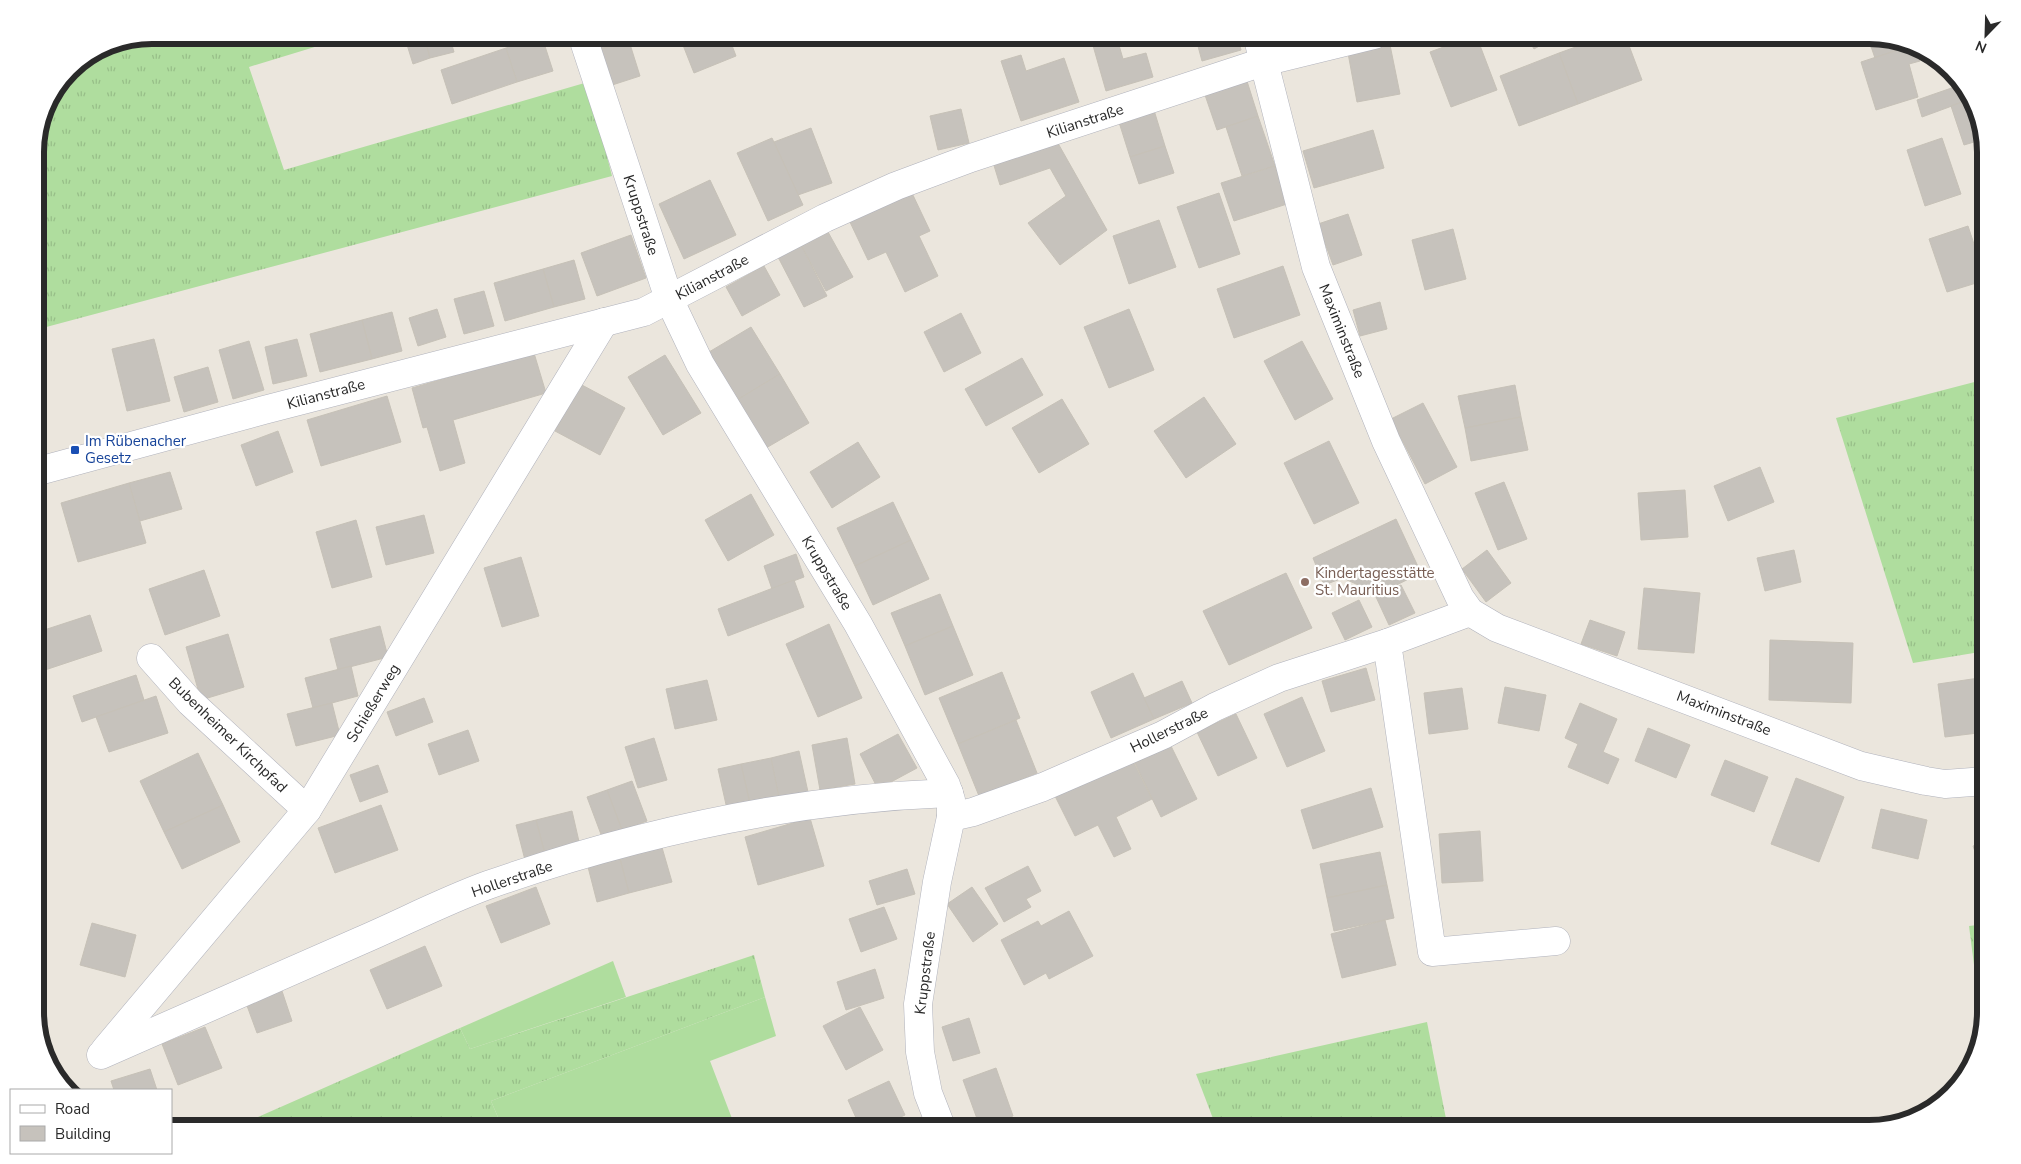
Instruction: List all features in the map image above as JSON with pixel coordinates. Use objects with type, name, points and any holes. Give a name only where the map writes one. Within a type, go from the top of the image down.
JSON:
[{"type":"street","name":"Kruppstraße","points":[[585,44],[669,299],[700,364],[858,624],[946,785],[950,805],[918,1004],[920,1052],[926,1084],[939,1120]]},
{"type":"street","name":"Maximinstraße","points":[[1259,44],[1316,267],[1386,442],[1453,583],[1470,612],[1497,628],[1861,766],[1936,782],[1977,781]]},
{"type":"street","name":"Kilianstraße","points":[[44,470],[644,312],[824,218],[896,186],[971,158],[1264,62],[1337,44]]},
{"type":"street","name":"Schießerweg","points":[[101,1055],[307,810],[604,322]]},
{"type":"street","points":[[1470,612],[1387,643],[1432,952],[1556,941]]},
{"type":"street","name":"Hollerstraße","points":[[101,1055],[486,886],[586,853],[711,821],[833,802],[908,795],[973,812],[1043,787],[1163,735],[1216,707],[1279,678],[1387,643]]},
{"type":"street","name":"Bubenheimer Kirchpfad","points":[[151,658],[190,702],[307,810]]},
{"type":"green space","points":[[144,44],[324,44],[249,67],[284,170],[588,82],[612,176],[44,328],[44,144],[47,124],[55,104],[75,75],[98,58],[124,47]]},
{"type":"green space","points":[[1977,381],[1977,652],[1913,663],[1836,418]]},
{"type":"green space","points":[[1977,925],[1977,988],[1969,926]]},
{"type":"green space","points":[[754,955],[765,997],[491,1101],[499,1120],[251,1120],[460,1028],[470,1049]]},
{"type":"green space","points":[[613,961],[626,997],[470,1049],[460,1028]]},
{"type":"green space","points":[[765,997],[776,1036],[710,1061],[733,1120],[499,1120],[491,1101]]},
{"type":"green space","points":[[1427,1022],[1446,1120],[1214,1120],[1196,1074]]},
{"type":"building","points":[[407,44],[426,44],[430,58],[413,64]]},
{"type":"building","points":[[426,44],[452,44],[454,52],[430,58]]},
{"type":"building","points":[[519,44],[544,44],[553,71],[517,82],[506,48]]},
{"type":"building","points":[[593,44],[619,44],[595,51]]},
{"type":"building","points":[[619,44],[630,44],[640,76],[606,87],[595,51]]},
{"type":"building","points":[[683,44],[731,44],[736,56],[694,73]]},
{"type":"building","points":[[1093,44],[1119,44],[1123,59],[1146,53],[1153,77],[1106,91]]},
{"type":"building","points":[[1197,44],[1239,44],[1241,50],[1202,61]]},
{"type":"building","points":[[1452,44],[1479,44],[1497,90],[1451,107],[1430,52]]},
{"type":"building","points":[[1531,44],[1543,44],[1534,49]]},
{"type":"building","points":[[1584,44],[1628,44],[1642,80],[1578,104],[1559,53]]},
{"type":"building","points":[[1870,44],[1902,49],[1875,58]]},
{"type":"building","points":[[1390,45],[1400,94],[1357,102],[1348,53]]},
{"type":"building","points":[[506,48],[517,82],[452,104],[441,70]]},
{"type":"building","points":[[1902,49],[1918,56],[1920,61],[1909,64],[1918,97],[1876,110],[1861,62]]},
{"type":"building","points":[[1559,53],[1578,104],[1519,126],[1500,76]]},
{"type":"building","points":[[1021,55],[1026,71],[1064,58],[1079,102],[1021,121],[1001,61]]},
{"type":"building","points":[[1246,78],[1258,116],[1217,130],[1204,92]]},
{"type":"building","points":[[1955,87],[1964,101],[1922,117],[1917,100]]},
{"type":"building","points":[[1964,101],[1972,117],[1977,141],[1964,145],[1951,106]]},
{"type":"building","points":[[1153,107],[1165,146],[1130,157],[1118,119]]},
{"type":"building","points":[[961,109],[969,143],[938,150],[930,116]]},
{"type":"building","points":[[1258,116],[1275,166],[1242,176],[1226,127]]},
{"type":"building","points":[[811,128],[832,183],[798,195],[774,142]]},
{"type":"building","points":[[1373,130],[1384,168],[1314,188],[1303,151]]},
{"type":"building","points":[[772,138],[803,205],[768,221],[737,153]]},
{"type":"building","points":[[1055,138],[1107,230],[1060,265],[1028,223],[1066,196],[1050,168],[1000,185],[992,159]]},
{"type":"building","points":[[1942,138],[1961,194],[1925,206],[1907,150]]},
{"type":"building","points":[[1165,146],[1174,173],[1139,184],[1130,157]]},
{"type":"building","points":[[1275,166],[1287,204],[1234,221],[1221,183]]},
{"type":"building","points":[[710,180],[736,235],[684,259],[659,204]]},
{"type":"building","points":[[911,191],[930,231],[919,236],[938,276],[905,292],[886,252],[868,260],[849,220]]},
{"type":"building","points":[[1219,193],[1240,254],[1199,268],[1177,207]]},
{"type":"building","points":[[1348,214],[1362,255],[1333,265],[1318,224]]},
{"type":"building","points":[[1159,220],[1176,267],[1129,284],[1113,236]]},
{"type":"building","points":[[1968,226],[1977,253],[1977,283],[1947,292],[1929,239]]},
{"type":"building","points":[[1453,229],[1466,279],[1425,290],[1412,240]]},
{"type":"building","points":[[828,232],[853,277],[826,291],[801,245]]},
{"type":"building","points":[[631,235],[646,278],[597,296],[581,253]]},
{"type":"building","points":[[801,245],[827,296],[804,307],[778,257]]},
{"type":"building","points":[[574,260],[585,299],[554,307],[543,269]]},
{"type":"building","points":[[764,266],[780,295],[742,316],[726,287]]},
{"type":"building","points":[[1283,266],[1300,315],[1234,338],[1217,289]]},
{"type":"building","points":[[543,269],[554,307],[505,321],[494,283]]},
{"type":"building","points":[[484,291],[494,326],[464,334],[454,299]]},
{"type":"building","points":[[1380,302],[1387,329],[1360,336],[1353,310]]},
{"type":"building","points":[[437,309],[446,337],[418,346],[409,318]]},
{"type":"building","points":[[1129,309],[1154,370],[1109,388],[1084,327]]},
{"type":"building","points":[[392,312],[402,351],[372,359],[362,320]]},
{"type":"building","points":[[961,313],[981,353],[944,372],[924,332]]},
{"type":"building","points":[[362,320],[372,359],[320,372],[310,334]]},
{"type":"building","points":[[751,327],[780,374],[737,400],[709,352]]},
{"type":"building","points":[[154,339],[170,401],[127,411],[112,349]]},
{"type":"building","points":[[297,339],[307,376],[273,384],[265,347]]},
{"type":"building","points":[[249,341],[264,390],[233,399],[219,350]]},
{"type":"building","points":[[1302,341],[1333,399],[1295,420],[1264,361]]},
{"type":"building","points":[[534,353],[546,393],[453,420],[465,463],[440,471],[427,427],[423,428],[412,388]]},
{"type":"building","points":[[665,355],[701,413],[663,435],[628,377]]},
{"type":"building","points":[[1022,358],[1043,395],[986,426],[965,389]]},
{"type":"building","points":[[208,367],[218,402],[184,412],[174,377]]},
{"type":"building","points":[[780,374],[809,423],[766,448],[737,400]]},
{"type":"building","points":[[580,384],[625,408],[600,455],[555,431]]},
{"type":"building","points":[[1515,385],[1521,417],[1465,428],[1458,396]]},
{"type":"building","points":[[387,396],[401,442],[321,466],[307,420]]},
{"type":"building","points":[[1204,397],[1236,444],[1186,478],[1154,431]]},
{"type":"building","points":[[1062,399],[1089,444],[1039,473],[1012,428]]},
{"type":"building","points":[[1423,403],[1457,467],[1425,484],[1391,419]]},
{"type":"building","points":[[1521,417],[1528,450],[1471,461],[1465,428]]},
{"type":"building","points":[[278,431],[293,472],[256,486],[241,445]]},
{"type":"building","points":[[1329,441],[1359,503],[1314,524],[1284,463]]},
{"type":"building","points":[[858,442],[880,477],[832,508],[810,472]]},
{"type":"building","points":[[1760,467],[1774,502],[1728,521],[1714,486]]},
{"type":"building","points":[[170,472],[182,509],[140,521],[129,483]]},
{"type":"building","points":[[1504,482],[1527,539],[1498,550],[1475,493]]},
{"type":"building","points":[[129,483],[146,543],[78,562],[61,503]]},
{"type":"building","points":[[1685,490],[1688,537],[1641,540],[1638,493]]},
{"type":"building","points":[[751,494],[774,535],[728,561],[705,520]]},
{"type":"building","points":[[893,502],[911,540],[855,566],[837,528]]},
{"type":"building","points":[[424,515],[434,553],[386,565],[376,527]]},
{"type":"building","points":[[1396,519],[1421,573],[1378,594],[1343,578],[1324,585],[1313,558]]},
{"type":"building","points":[[356,520],[372,577],[332,588],[316,532]]},
{"type":"building","points":[[911,540],[929,579],[873,605],[855,566]]},
{"type":"building","points":[[1487,550],[1511,583],[1486,602],[1462,569]]},
{"type":"building","points":[[1794,550],[1801,582],[1765,591],[1757,558]]},
{"type":"building","points":[[796,554],[804,577],[772,589],[764,566]]},
{"type":"building","points":[[521,557],[539,616],[502,627],[484,568]]},
{"type":"building","points":[[204,570],[220,616],[165,635],[149,589]]},
{"type":"building","points":[[1286,573],[1312,628],[1229,665],[1203,611]]},
{"type":"building","points":[[794,580],[804,607],[728,636],[718,609]]},
{"type":"building","points":[[1401,585],[1415,613],[1389,625],[1376,597]]},
{"type":"building","points":[[1644,588],[1700,593],[1694,653],[1638,649]]},
{"type":"building","points":[[940,594],[953,626],[905,646],[891,613]]},
{"type":"building","points":[[1359,600],[1372,627],[1345,640],[1332,613]]},
{"type":"building","points":[[90,615],[102,651],[45,670],[44,630]]},
{"type":"building","points":[[1590,620],[1625,632],[1617,656],[1581,644]]},
{"type":"building","points":[[829,624],[862,698],[818,717],[786,644]]},
{"type":"building","points":[[380,626],[388,657],[338,670],[330,639]]},
{"type":"building","points":[[953,626],[973,675],[925,695],[905,646]]},
{"type":"building","points":[[228,634],[244,687],[201,700],[186,647]]},
{"type":"building","points":[[1770,640],[1853,643],[1851,703],[1769,700]]},
{"type":"building","points":[[351,666],[358,696],[313,708],[305,678]]},
{"type":"building","points":[[1366,668],[1375,700],[1331,712],[1322,681]]},
{"type":"building","points":[[1002,672],[1020,718],[958,744],[939,698]]},
{"type":"building","points":[[1133,673],[1154,719],[1111,738],[1091,692]]},
{"type":"building","points":[[136,675],[144,700],[82,722],[73,696]]},
{"type":"building","points":[[1977,678],[1977,733],[1945,737],[1938,684]]},
{"type":"building","points":[[707,680],[717,720],[675,729],[666,689]]},
{"type":"building","points":[[1182,681],[1192,703],[1154,719],[1144,698]]},
{"type":"building","points":[[1505,687],[1546,695],[1539,731],[1498,723]]},
{"type":"building","points":[[1462,688],[1468,729],[1429,734],[1424,693]]},
{"type":"building","points":[[156,696],[168,733],[109,752],[96,717]]},
{"type":"building","points":[[1302,697],[1325,751],[1287,767],[1264,714]]},
{"type":"building","points":[[424,698],[433,722],[396,736],[387,712]]},
{"type":"building","points":[[332,703],[340,735],[296,746],[287,714]]},
{"type":"building","points":[[1580,703],[1617,719],[1603,752],[1619,759],[1608,784],[1568,767],[1578,744],[1565,738]]},
{"type":"building","points":[[1236,714],[1257,758],[1218,776],[1197,732]]},
{"type":"building","points":[[1016,720],[1037,773],[979,796],[958,744]]},
{"type":"building","points":[[1648,728],[1690,745],[1676,778],[1635,761]]},
{"type":"building","points":[[468,730],[479,761],[439,775],[428,744]]},
{"type":"building","points":[[898,734],[917,768],[878,789],[860,754]]},
{"type":"building","points":[[654,738],[667,780],[638,788],[625,747]]},
{"type":"building","points":[[847,738],[855,784],[820,790],[812,745]]},
{"type":"building","points":[[1171,746],[1197,799],[1161,817],[1135,763]]},
{"type":"building","points":[[799,751],[808,792],[779,798],[771,758]]},
{"type":"building","points":[[198,753],[223,805],[164,832],[140,781]]},
{"type":"building","points":[[771,758],[779,798],[750,804],[741,764]]},
{"type":"building","points":[[1132,759],[1152,799],[1116,817],[1131,849],[1114,857],[1098,825],[1075,836],[1055,796]]},
{"type":"building","points":[[1725,760],[1768,777],[1754,812],[1711,795]]},
{"type":"building","points":[[741,764],[750,804],[727,809],[718,769]]},
{"type":"building","points":[[378,765],[388,792],[360,802],[350,775]]},
{"type":"building","points":[[1796,778],[1844,797],[1819,862],[1771,844]]},
{"type":"building","points":[[632,781],[647,821],[622,830],[607,790]]},
{"type":"building","points":[[1371,788],[1383,827],[1313,849],[1301,810]]},
{"type":"building","points":[[607,790],[622,830],[602,837],[587,797]]},
{"type":"building","points":[[223,805],[240,842],[182,869],[164,832]]},
{"type":"building","points":[[381,805],[398,850],[335,873],[318,828]]},
{"type":"building","points":[[1881,809],[1927,820],[1918,859],[1872,848]]},
{"type":"building","points":[[572,811],[580,846],[545,854],[536,820]]},
{"type":"building","points":[[810,818],[824,866],[758,885],[745,837]]},
{"type":"building","points":[[536,820],[545,854],[525,860],[516,825]]},
{"type":"building","points":[[1480,831],[1483,881],[1442,883],[1439,834]]},
{"type":"building","points":[[661,844],[672,882],[629,893],[619,855]]},
{"type":"building","points":[[1977,844],[1977,857],[1973,846]]},
{"type":"building","points":[[1380,852],[1387,885],[1327,898],[1320,864]]},
{"type":"building","points":[[619,855],[629,893],[597,902],[587,863]]},
{"type":"building","points":[[1028,866],[1041,891],[1026,899],[1031,907],[1004,922],[985,888]]},
{"type":"building","points":[[907,869],[915,894],[877,905],[869,881]]},
{"type":"building","points":[[1387,885],[1394,918],[1334,931],[1327,898]]},
{"type":"building","points":[[536,887],[550,924],[501,943],[486,906]]},
{"type":"building","points":[[972,887],[998,924],[973,942],[947,904]]},
{"type":"building","points":[[884,907],[897,939],[861,952],[849,919]]},
{"type":"building","points":[[1069,911],[1093,956],[1049,979],[1046,973],[1024,985],[1001,940],[1038,921],[1041,926]]},
{"type":"building","points":[[1385,920],[1396,965],[1342,978],[1331,934]]},
{"type":"building","points":[[92,923],[136,935],[125,977],[80,965]]},
{"type":"building","points":[[425,946],[442,986],[387,1009],[370,970]]},
{"type":"building","points":[[875,969],[884,998],[846,1010],[837,982]]},
{"type":"building","points":[[282,991],[292,1021],[257,1033],[246,1003]]},
{"type":"building","points":[[860,1007],[883,1050],[846,1070],[823,1026]]},
{"type":"building","points":[[969,1018],[980,1053],[953,1061],[942,1027]]},
{"type":"building","points":[[205,1027],[222,1068],[178,1085],[162,1044]]},
{"type":"building","points":[[47,1038],[53,1047],[50,1049]]},
{"type":"building","points":[[996,1068],[1013,1116],[1001,1120],[977,1120],[963,1080]]},
{"type":"building","points":[[150,1069],[157,1089],[114,1089],[111,1081]]},
{"type":"building","points":[[889,1081],[905,1115],[894,1120],[857,1120],[848,1100]]},
{"type":"place","name":"Im Rübenacher Gesetz","points":[[75,450]]},
{"type":"place","name":"Kindertagesstätte St. Mauritius","points":[[1305,582]]}]
